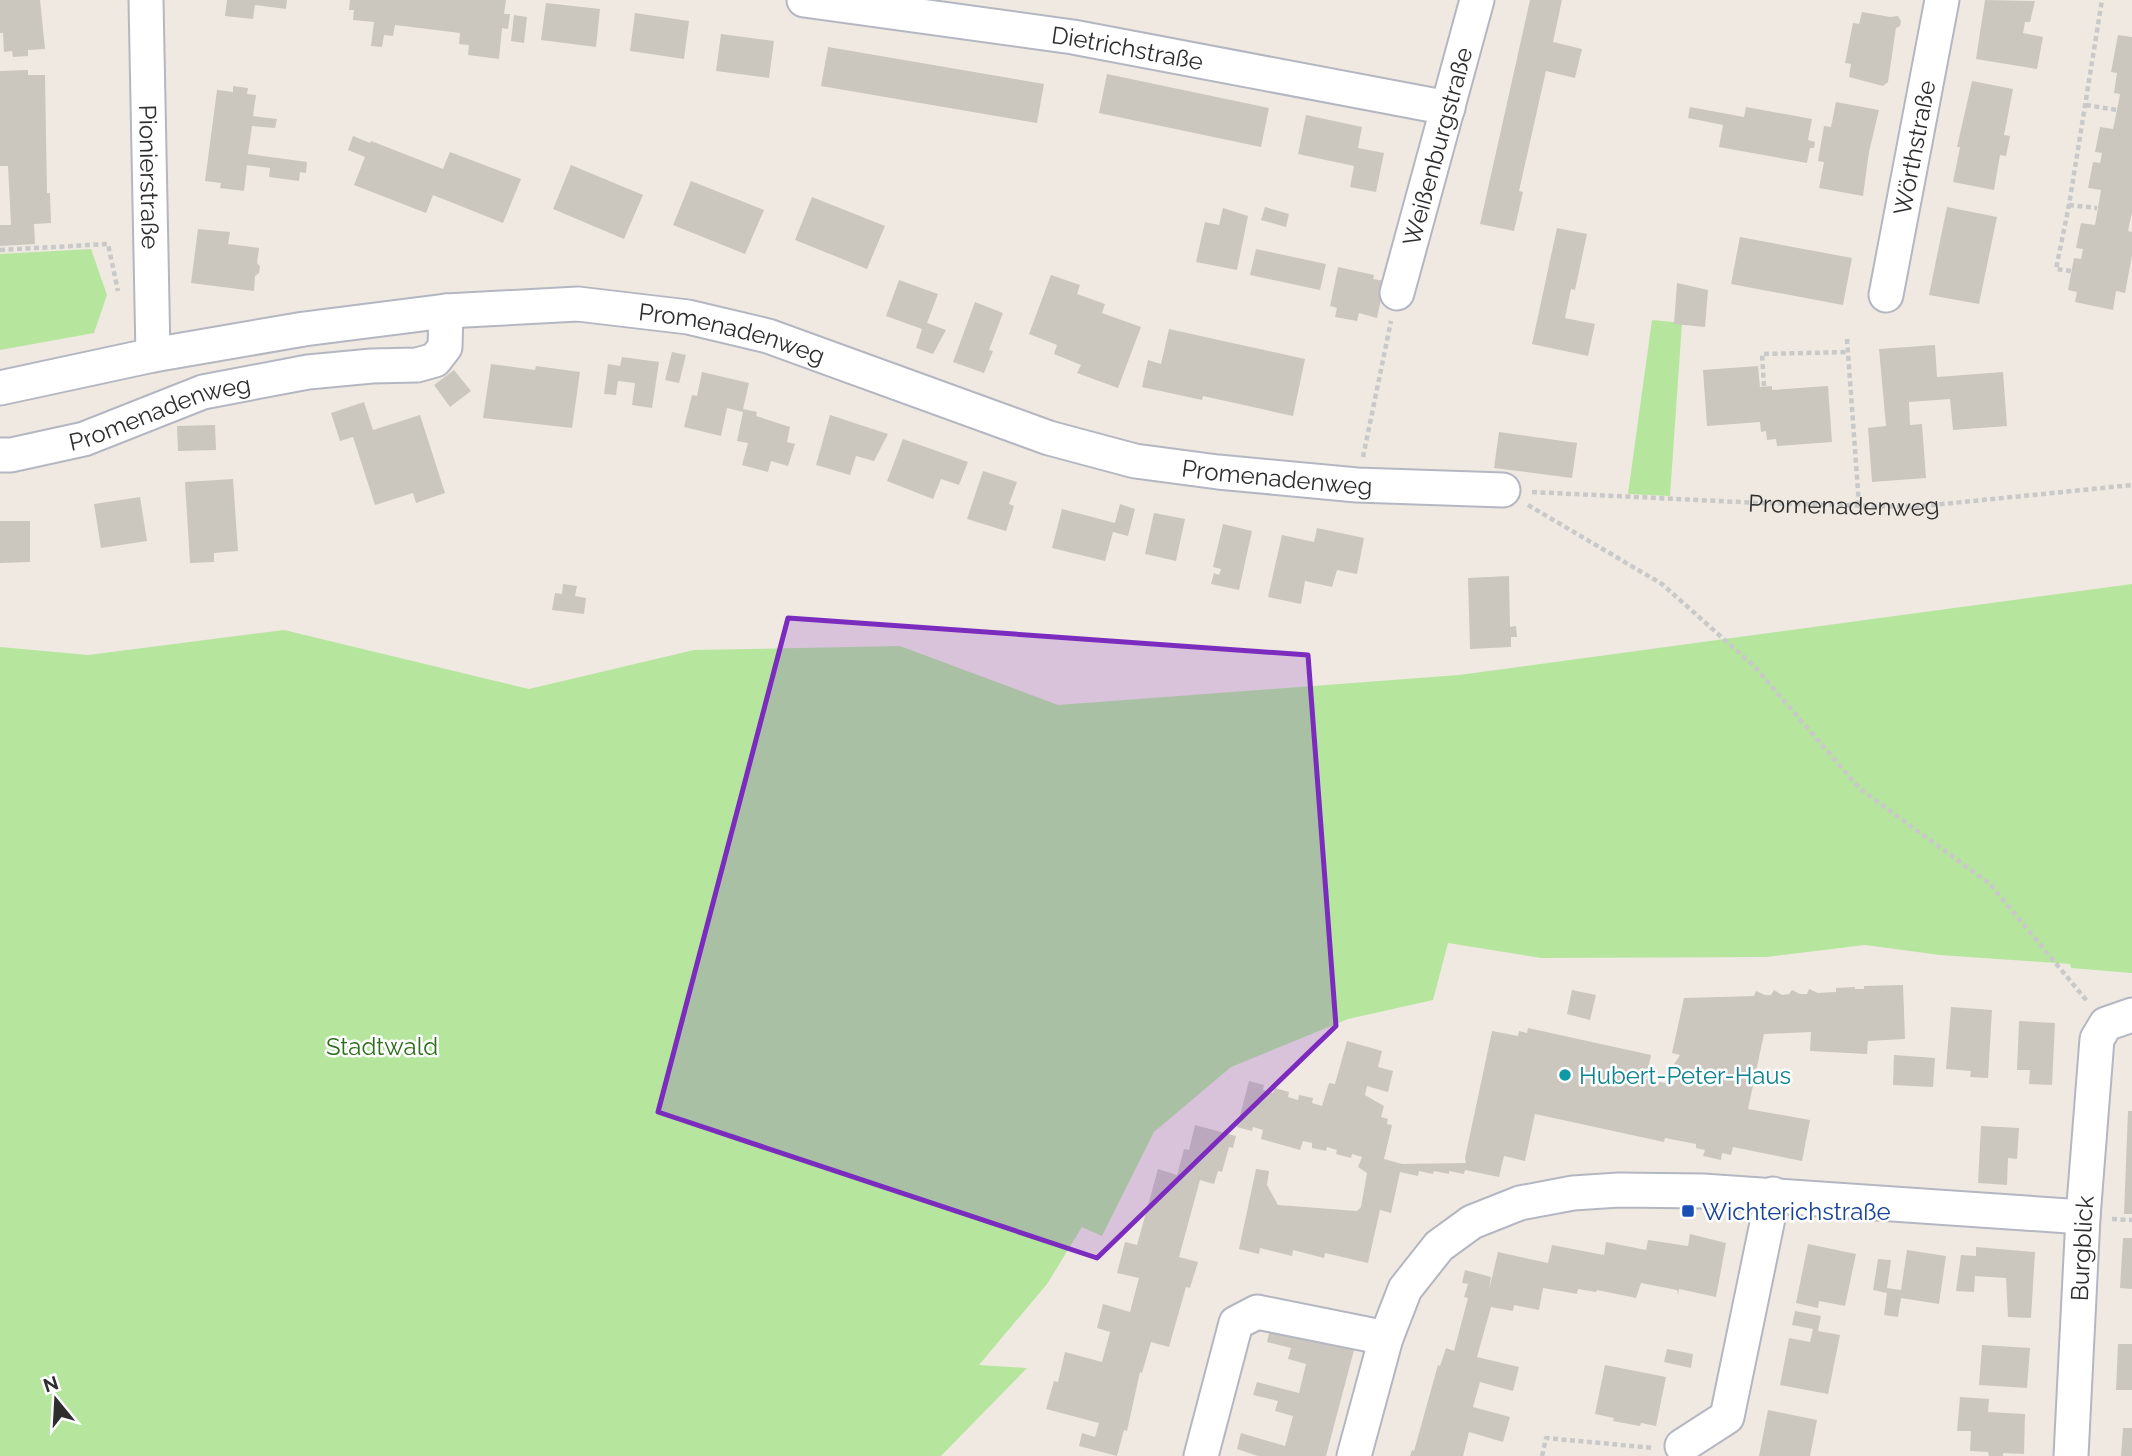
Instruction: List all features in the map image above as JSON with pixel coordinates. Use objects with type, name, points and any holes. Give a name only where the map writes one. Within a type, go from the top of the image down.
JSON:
[{"type":"street","name":"Pionierstraße","points":[[146,0],[153,355]]},
{"type":"street","name":"Dietrichstraße","points":[[804,0],[1073,37],[1448,108]]},
{"type":"street","name":"Weißenburgstraße","points":[[1397,293],[1477,0]]},
{"type":"street","name":"Wörthstraße","points":[[1886,295],[1942,0]]},
{"type":"street","name":"Promenadenweg","points":[[0,388],[153,355],[304,329],[446,311],[578,304],[688,317],[768,337],[1049,438],[1135,461],[1357,485],[1503,490]]},
{"type":"street","name":"Promenadenweg","points":[[0,455],[84,439],[203,392],[307,372],[372,366],[417,366],[435,360],[445,346],[446,311]]},
{"type":"street","name":"Burgblick","points":[[2071,1456],[2083,1217],[2112,1026]]},
{"type":"street","points":[[1354,1456],[1386,1338],[1405,1289],[1439,1246],[1472,1222],[1520,1203],[1573,1193],[1619,1190],[1773,1195],[2083,1217]]},
{"type":"street","points":[[1670,1447],[1727,1417],[1773,1195]]},
{"type":"street","points":[[1201,1456],[1236,1323],[1257,1312],[1386,1338]]},
{"type":"path","points":[[2071,271],[2056,269],[2102,0]]},
{"type":"path","points":[[2086,105],[2117,110]]},
{"type":"path","points":[[2069,205],[2097,208]]},
{"type":"path","points":[[0,250],[108,244],[119,292]]},
{"type":"path","points":[[1357,485],[1397,293]]},
{"type":"path","points":[[1847,339],[1859,505]]},
{"type":"path","points":[[1764,386],[1762,354],[1848,352]]},
{"type":"path","name":"Promenadenweg","points":[[1503,490],[1913,507],[2132,485]]},
{"type":"path","points":[[1503,490],[1662,584],[1755,667],[1859,788],[1990,884],[2112,1026]]},
{"type":"path","points":[[1542,1456],[1546,1438],[1670,1447]]},
{"type":"highlighted area","points":[[788,618],[1308,655],[1336,1026],[1097,1258],[658,1112]]},
{"type":"green space","points":[[91,249],[107,295],[94,333],[0,350],[0,254]]},
{"type":"green space","points":[[1652,320],[1682,323],[1670,496],[1628,494]]},
{"type":"green space","name":"Stadtwald","points":[[2132,584],[2132,973],[2071,968],[2070,964],[1940,955],[1865,945],[1766,957],[1541,958],[1448,943],[1433,1000],[1348,1019],[1231,1067],[1154,1132],[1102,1236],[1082,1227],[1047,1284],[979,1365],[1027,1368],[941,1456],[0,1456],[0,647],[88,655],[284,630],[529,689],[694,650],[900,646],[1058,705],[1459,675]]},
{"type":"building","points":[[0,0],[40,0],[45,49],[28,50],[28,56],[13,57],[12,51],[4,52],[3,33],[0,33]]},
{"type":"building","points":[[227,0],[287,0],[286,9],[255,5],[253,19],[225,16]]},
{"type":"building","points":[[350,0],[506,0],[504,14],[510,14],[508,29],[502,28],[499,59],[468,55],[469,45],[459,44],[460,33],[395,25],[393,36],[384,35],[382,47],[371,46],[374,22],[353,20],[354,10],[349,10]]},
{"type":"building","points":[[1530,0],[1562,0],[1553,42],[1582,49],[1575,78],[1546,71],[1519,191],[1523,192],[1514,231],[1480,224]]},
{"type":"building","points":[[1985,0],[2035,1],[2030,22],[2025,22],[2023,33],[2043,37],[2037,69],[1976,59]]},
{"type":"building","points":[[546,3],[600,9],[596,47],[541,40]]},
{"type":"building","points":[[1862,12],[1898,16],[1901,21],[1896,28],[1888,82],[1883,86],[1849,77],[1851,64],[1845,63],[1853,23],[1859,24]]},
{"type":"building","points":[[635,13],[689,21],[684,59],[630,51]]},
{"type":"building","points":[[514,15],[527,17],[524,43],[511,41]]},
{"type":"building","points":[[721,34],[774,41],[769,78],[716,71]]},
{"type":"building","points":[[2118,35],[2132,37],[2132,212],[2128,231],[2132,232],[2132,256],[2125,293],[2116,291],[2113,310],[2075,302],[2077,292],[2068,290],[2074,258],[2081,259],[2083,249],[2076,248],[2081,223],[2095,225],[2101,190],[2088,188],[2093,162],[2100,163],[2102,153],[2095,152],[2100,127],[2113,129],[2117,110],[2120,94],[2114,93],[2117,73],[2111,72]]},
{"type":"building","points":[[828,47],[1044,84],[1037,123],[821,86]]},
{"type":"building","points":[[28,70],[28,75],[45,75],[47,193],[50,193],[51,223],[34,224],[35,244],[0,246],[0,225],[11,225],[8,166],[0,166],[0,71]]},
{"type":"building","points":[[1107,74],[1269,108],[1261,147],[1099,113]]},
{"type":"building","points":[[1972,81],[2013,89],[2004,135],[2010,136],[2006,156],[2000,155],[1994,190],[1953,182],[1960,147],[1957,147]]},
{"type":"building","points":[[233,86],[248,88],[247,94],[256,95],[253,116],[277,119],[275,128],[252,126],[248,154],[307,162],[306,173],[300,172],[299,181],[269,177],[270,168],[247,165],[244,191],[220,188],[221,183],[205,181],[217,90],[233,92]]},
{"type":"building","points":[[1836,102],[1879,110],[1869,152],[1863,196],[1819,188],[1824,162],[1818,161],[1824,126],[1831,127]]},
{"type":"building","points":[[1690,107],[1744,117],[1746,107],[1812,119],[1808,140],[1815,142],[1814,148],[1810,148],[1807,163],[1719,147],[1723,125],[1688,118]]},
{"type":"building","points":[[1306,115],[1362,127],[1358,148],[1384,153],[1376,192],[1350,187],[1354,166],[1298,154]]},
{"type":"building","points":[[353,136],[443,169],[450,152],[521,179],[503,223],[433,195],[426,213],[354,185],[365,157],[348,150]]},
{"type":"building","points":[[571,165],[643,195],[624,239],[553,209]]},
{"type":"building","points":[[691,181],[764,210],[745,254],[673,225]]},
{"type":"building","points":[[812,197],[885,226],[867,269],[795,240]]},
{"type":"building","points":[[1265,207],[1289,214],[1286,227],[1261,220]]},
{"type":"building","points":[[1947,207],[1997,217],[1979,304],[1929,295]]},
{"type":"building","points":[[1223,208],[1248,216],[1237,270],[1196,262],[1205,222],[1219,225]]},
{"type":"building","points":[[1557,228],[1587,234],[1575,290],[1571,289],[1565,318],[1595,324],[1588,356],[1532,344]]},
{"type":"building","points":[[198,229],[230,232],[228,244],[259,248],[257,263],[260,266],[259,273],[255,276],[254,291],[191,283]]},
{"type":"building","points":[[1740,237],[1852,258],[1843,305],[1731,284]]},
{"type":"building","points":[[1256,249],[1326,264],[1320,290],[1250,275]]},
{"type":"building","points":[[1338,267],[1374,275],[1373,279],[1385,281],[1377,318],[1359,313],[1357,321],[1335,317],[1337,308],[1330,306]]},
{"type":"building","points":[[1051,275],[1080,285],[1077,294],[1105,304],[1102,313],[1141,327],[1118,388],[1077,373],[1081,365],[1054,354],[1057,345],[1029,334]]},
{"type":"building","points":[[899,280],[938,294],[927,323],[946,330],[933,354],[916,348],[922,329],[886,316]]},
{"type":"building","points":[[1677,283],[1708,290],[1705,327],[1674,324]]},
{"type":"building","points":[[975,302],[1003,313],[989,350],[993,351],[984,373],[953,362]]},
{"type":"building","points":[[1169,329],[1305,359],[1293,416],[1203,396],[1202,400],[1142,387],[1148,360],[1161,364]]},
{"type":"building","points":[[1935,345],[1937,377],[2003,372],[2007,426],[1953,430],[1950,399],[1909,402],[1910,425],[1922,424],[1926,478],[1872,482],[1868,428],[1886,426],[1879,349]]},
{"type":"building","points":[[672,352],[686,355],[679,383],[665,380]]},
{"type":"building","points":[[622,357],[659,362],[652,408],[632,405],[635,383],[618,381],[616,395],[604,394],[608,364],[620,366]]},
{"type":"building","points":[[491,364],[580,372],[572,428],[483,418]]},
{"type":"building","points":[[1758,366],[1760,387],[1772,386],[1772,390],[1828,386],[1832,442],[1777,446],[1776,439],[1767,440],[1766,431],[1761,432],[1760,422],[1707,426],[1703,370]]},
{"type":"building","points":[[454,370],[471,391],[450,407],[434,385]]},
{"type":"building","points":[[702,372],[749,383],[743,409],[757,412],[756,416],[790,427],[787,442],[795,444],[788,466],[771,461],[768,472],[742,465],[748,443],[737,441],[743,412],[727,408],[721,436],[684,427],[692,395],[697,396]]},
{"type":"building","points":[[364,402],[373,430],[420,415],[445,493],[416,503],[413,493],[375,505],[353,437],[340,441],[331,413]]},
{"type":"building","points":[[830,415],[888,434],[874,461],[856,456],[850,475],[816,465]]},
{"type":"building","points":[[215,425],[216,450],[178,451],[177,426]]},
{"type":"building","points":[[1499,432],[1577,443],[1572,478],[1494,468]]},
{"type":"building","points":[[903,439],[968,462],[959,485],[941,479],[933,499],[887,481]]},
{"type":"building","points":[[983,471],[1017,482],[1009,504],[1014,506],[1006,531],[967,519]]},
{"type":"building","points":[[233,479],[238,551],[214,553],[214,562],[190,563],[185,482]]},
{"type":"building","points":[[140,497],[147,541],[101,548],[94,504]]},
{"type":"building","points":[[1120,504],[1135,509],[1128,536],[1113,532],[1105,561],[1052,548],[1062,509],[1115,523]]},
{"type":"building","points":[[1154,513],[1185,519],[1176,561],[1145,554]]},
{"type":"building","points":[[0,521],[30,521],[30,562],[0,563]]},
{"type":"building","points":[[1223,524],[1252,531],[1239,590],[1211,584],[1214,573],[1219,575],[1221,569],[1213,567]]},
{"type":"building","points":[[1317,528],[1364,538],[1357,574],[1337,570],[1332,587],[1305,581],[1301,604],[1268,597],[1282,535],[1314,542]]},
{"type":"building","points":[[1509,576],[1510,627],[1516,626],[1517,637],[1511,637],[1511,647],[1470,649],[1468,578]]},
{"type":"building","points":[[563,584],[577,586],[575,596],[586,598],[584,614],[552,610],[555,593],[562,594]]},
{"type":"building","name":"Hubert-Peter-Haus","points":[[1903,985],[1905,1039],[1868,1041],[1867,1054],[1810,1051],[1811,1032],[1764,1034],[1748,1109],[1810,1120],[1802,1161],[1733,1147],[1731,1155],[1722,1153],[1721,1160],[1703,1156],[1705,1150],[1696,1148],[1696,1144],[1665,1138],[1664,1142],[1535,1114],[1525,1161],[1504,1156],[1499,1177],[1465,1170],[1464,1174],[1419,1171],[1418,1176],[1400,1172],[1391,1213],[1380,1210],[1368,1263],[1325,1253],[1324,1258],[1293,1250],[1292,1256],[1260,1248],[1259,1254],[1239,1249],[1256,1169],[1269,1171],[1267,1185],[1278,1205],[1357,1211],[1361,1207],[1367,1173],[1358,1167],[1362,1157],[1352,1154],[1351,1158],[1336,1154],[1337,1150],[1327,1147],[1326,1151],[1312,1148],[1312,1143],[1303,1141],[1300,1150],[1261,1139],[1263,1130],[1253,1127],[1252,1131],[1237,1127],[1249,1081],[1264,1085],[1263,1090],[1273,1093],[1275,1088],[1289,1092],[1288,1097],[1298,1100],[1299,1095],[1313,1098],[1312,1103],[1322,1106],[1329,1083],[1335,1084],[1347,1041],[1382,1051],[1378,1067],[1393,1071],[1388,1092],[1367,1086],[1365,1095],[1384,1106],[1381,1117],[1388,1119],[1387,1124],[1392,1125],[1384,1159],[1402,1164],[1466,1163],[1492,1031],[1518,1036],[1519,1031],[1527,1033],[1528,1028],[1651,1055],[1646,1079],[1674,1085],[1677,1070],[1673,1066],[1680,1055],[1672,1053],[1684,998],[1754,996],[1756,991],[1771,995],[1774,990],[1782,995],[1789,994],[1792,990],[1807,994],[1809,989],[1818,993],[1836,992],[1836,988],[1864,989],[1864,986]]},
{"type":"building","points":[[1572,990],[1596,995],[1590,1020],[1567,1014]]},
{"type":"building","points":[[1951,1007],[1992,1010],[1988,1078],[1970,1077],[1971,1071],[1946,1069]]},
{"type":"building","points":[[2019,1021],[2055,1023],[2052,1085],[2029,1084],[2030,1070],[2017,1070]]},
{"type":"building","points":[[1894,1055],[1935,1058],[1933,1087],[1893,1085]]},
{"type":"building","points":[[2128,1111],[2132,1111],[2132,1214],[2124,1214]]},
{"type":"building","points":[[1195,1125],[1236,1136],[1233,1148],[1229,1147],[1222,1172],[1218,1171],[1214,1184],[1200,1180],[1179,1257],[1198,1262],[1190,1288],[1186,1287],[1169,1347],[1151,1342],[1142,1373],[1140,1372],[1127,1431],[1124,1430],[1117,1456],[1079,1446],[1082,1433],[1095,1437],[1099,1423],[1046,1409],[1054,1381],[1058,1382],[1065,1352],[1102,1362],[1110,1332],[1097,1328],[1103,1304],[1130,1312],[1139,1278],[1117,1273],[1125,1242],[1137,1245],[1158,1169],[1177,1175],[1184,1149],[1189,1150]]},
{"type":"building","points":[[1981,1126],[2019,1128],[2017,1159],[2008,1158],[2007,1185],[1978,1183]]},
{"type":"building","points":[[1690,1234],[1726,1243],[1716,1297],[1679,1289],[1678,1295],[1677,1290],[1641,1283],[1636,1298],[1597,1290],[1578,1289],[1577,1294],[1543,1288],[1539,1310],[1514,1305],[1513,1311],[1491,1307],[1477,1357],[1519,1367],[1513,1391],[1480,1382],[1473,1407],[1510,1417],[1503,1442],[1469,1432],[1463,1456],[1410,1456],[1412,1450],[1414,1451],[1438,1365],[1440,1366],[1446,1348],[1454,1351],[1468,1298],[1464,1297],[1468,1284],[1462,1283],[1465,1270],[1491,1277],[1489,1290],[1498,1252],[1548,1263],[1552,1245],[1604,1255],[1606,1242],[1646,1250],[1648,1240],[1688,1246]]},
{"type":"building","points":[[2123,1238],[2132,1238],[2132,1289],[2120,1288]]},
{"type":"building","points":[[1808,1244],[1856,1254],[1845,1306],[1819,1301],[1818,1308],[1796,1303]]},
{"type":"building","points":[[1976,1247],[2035,1252],[2031,1318],[2008,1317],[2006,1278],[1975,1276],[1974,1292],[1956,1291],[1961,1255],[1976,1256]]},
{"type":"building","points":[[1907,1250],[1946,1256],[1939,1304],[1901,1298],[1898,1317],[1884,1315],[1887,1293],[1873,1290],[1878,1259],[1891,1260],[1887,1288],[1901,1290]]},
{"type":"building","points":[[1795,1311],[1821,1316],[1818,1331],[1840,1335],[1828,1394],[1780,1385],[1789,1338],[1810,1342],[1813,1329],[1792,1325]]},
{"type":"building","points":[[1270,1329],[1354,1350],[1326,1456],[1258,1456],[1237,1449],[1241,1433],[1285,1446],[1293,1416],[1275,1411],[1278,1401],[1253,1395],[1257,1382],[1299,1393],[1306,1364],[1288,1359],[1291,1348],[1267,1342]]},
{"type":"building","points":[[2118,1344],[2132,1344],[2132,1390],[2116,1390]]},
{"type":"building","points":[[1982,1345],[2030,1348],[2027,1388],[1979,1385]]},
{"type":"building","points":[[1667,1349],[1693,1354],[1691,1368],[1664,1362]]},
{"type":"building","points":[[1605,1365],[1666,1377],[1656,1426],[1613,1421],[1614,1418],[1595,1414]]},
{"type":"building","points":[[1960,1397],[1989,1399],[1988,1412],[2025,1414],[2024,1454],[2003,1453],[2003,1456],[1989,1456],[1988,1452],[1970,1451],[1971,1431],[1957,1431]]},
{"type":"building","points":[[1768,1410],[1817,1420],[1810,1456],[1759,1456]]},
{"type":"building","points":[[2123,1428],[2132,1428],[2132,1456],[2121,1456]]},
{"type":"place","name":"Hubert-Peter-Haus","points":[[1565,1075]]},
{"type":"place","name":"Wichterichstraße","points":[[1688,1211]]}]
